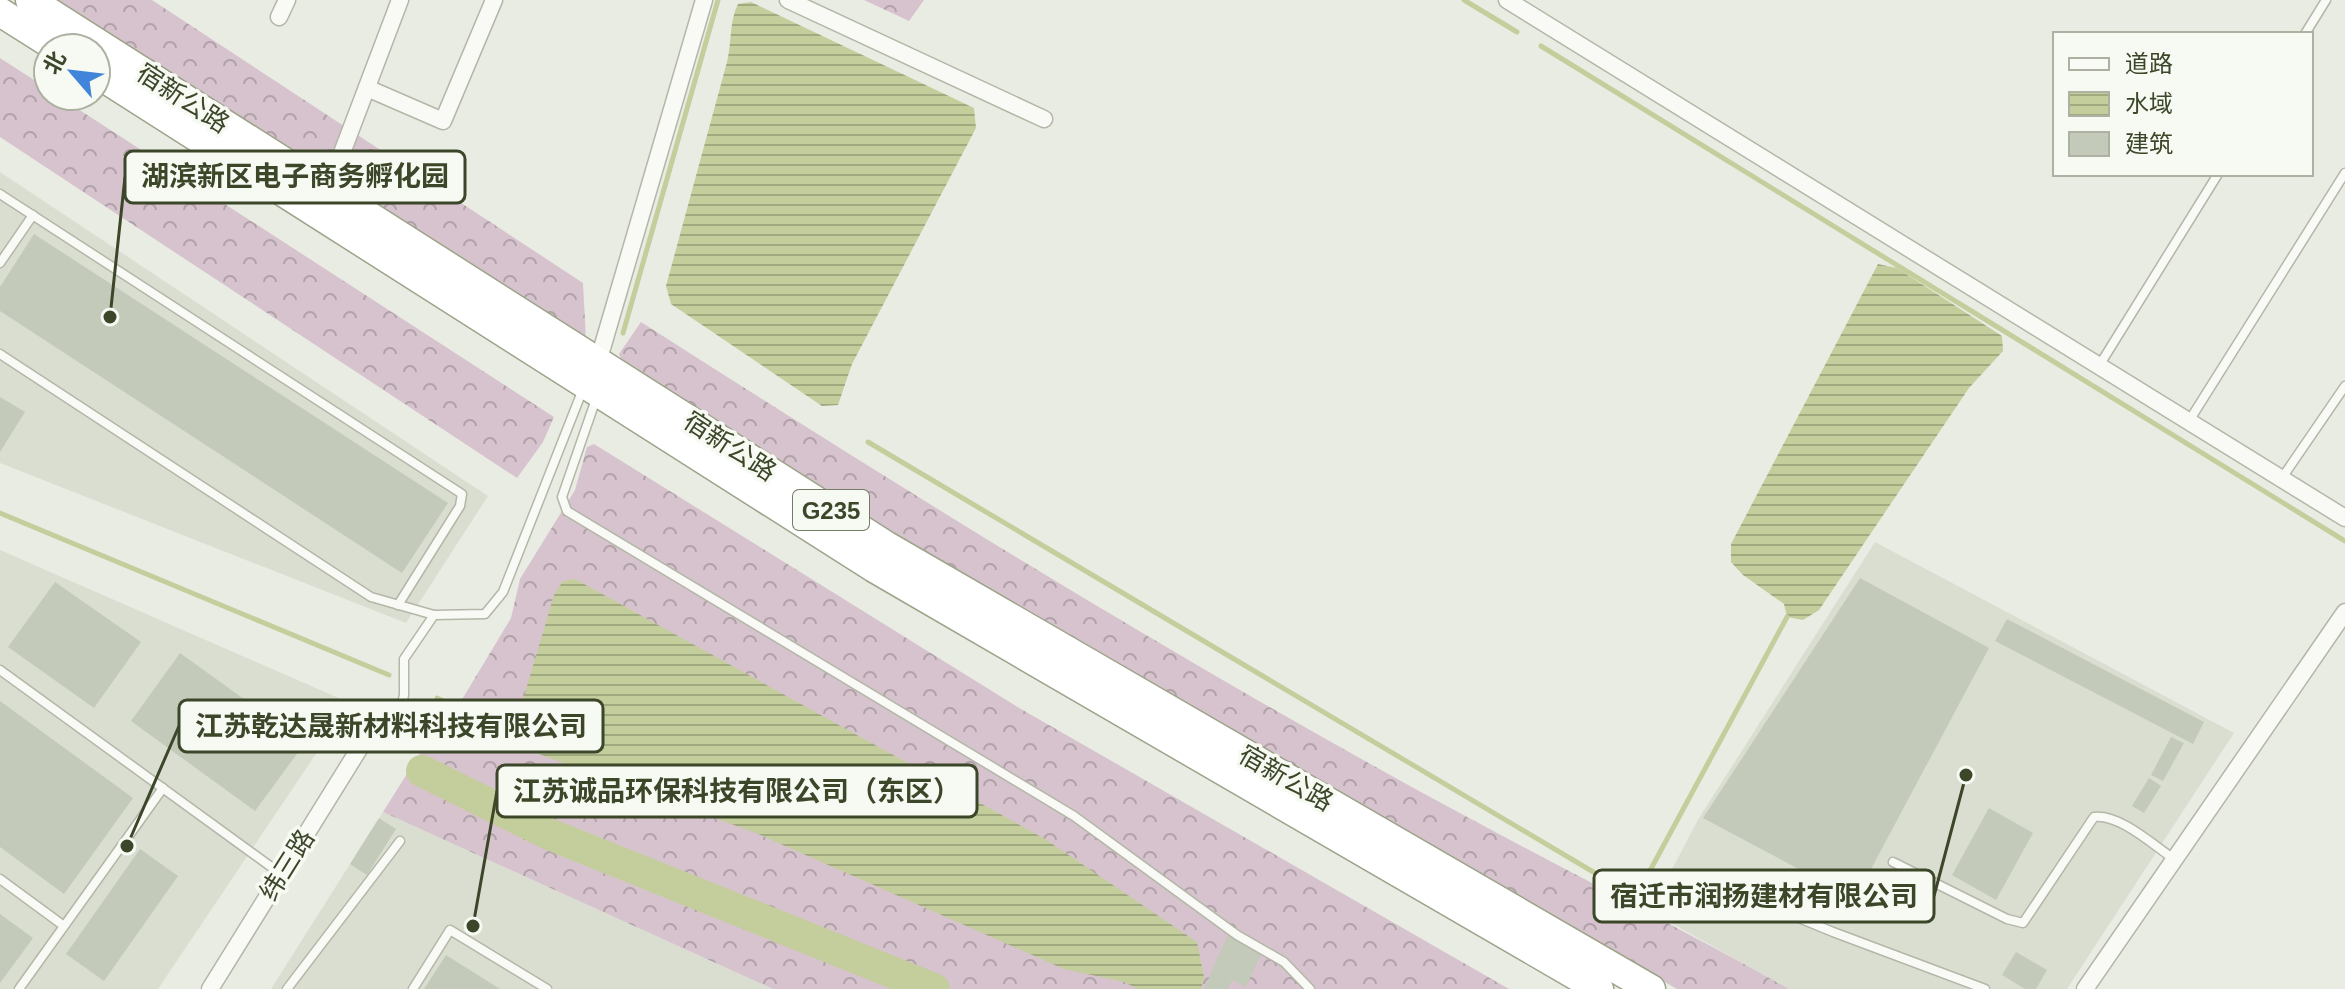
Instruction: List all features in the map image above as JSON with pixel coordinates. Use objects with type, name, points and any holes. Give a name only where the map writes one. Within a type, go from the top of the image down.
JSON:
[{"type":"highway","name":"宿新公路","points":[[30,0],[324,202],[874,568],[1599,989]]},
{"type":"highway","points":[[0,12],[32,32]]},
{"type":"highway","name":"宿新公路","points":[[112,82],[324,202]]},
{"type":"highway","name":"宿新公路","points":[[594,380],[887,546],[1651,989]]},
{"type":"street","points":[[279,17],[287,0]]},
{"type":"street","points":[[324,202],[400,0]]},
{"type":"street","points":[[367,88],[443,121],[494,0]]},
{"type":"street","points":[[594,380],[704,0]]},
{"type":"street","points":[[788,0],[1044,119]]},
{"type":"street","points":[[1507,0],[2345,518]]},
{"type":"street","points":[[2085,989],[2345,612]]},
{"type":"street","name":"纬三路","points":[[210,989],[364,741]]},
{"type":"lane","points":[[2306,32],[2326,0]]},
{"type":"lane","points":[[2189,422],[2345,173]]},
{"type":"lane","points":[[2099,367],[2217,176]]},
{"type":"lane","points":[[0,194],[462,494],[460,506],[398,605]]},
{"type":"lane","points":[[0,263],[33,215]]},
{"type":"lane","points":[[0,354],[371,597],[434,615],[485,614],[503,592],[594,380]]},
{"type":"lane","points":[[594,380],[562,497],[567,511],[1074,816],[1237,935],[1284,962],[1310,989]]},
{"type":"lane","points":[[2281,479],[2345,386]]},
{"type":"lane","points":[[364,741],[400,712],[404,695],[404,659],[434,615]]},
{"type":"lane","points":[[0,670],[282,874]]},
{"type":"lane","points":[[19,989],[163,788]]},
{"type":"lane","points":[[1893,862],[2007,919],[2023,923],[2094,817],[2104,816],[2115,820],[2174,859]]},
{"type":"lane","points":[[287,989],[400,841]]},
{"type":"lane","points":[[1699,877],[1985,989]]},
{"type":"lane","points":[[0,879],[64,926]]},
{"type":"lane","points":[[413,989],[450,930],[547,989]]},
{"type":"shaded area","points":[[0,172],[488,496],[406,623],[0,463]]},
{"type":"shaded area","points":[[1875,542],[2234,733],[2067,989],[1789,989],[1650,911],[1699,818]]},
{"type":"shaded area","points":[[0,550],[350,703],[158,989],[0,989]]},
{"type":"shaded area","points":[[383,812],[773,989],[271,989]]},
{"type":"green space","points":[[54,0],[152,0],[583,283],[586,340],[112,37],[112,32],[104,32]]},
{"type":"green space","points":[[864,0],[924,0],[909,21]]},
{"type":"green space","points":[[0,58],[32,79],[32,112],[83,112],[554,417],[543,442],[517,478],[0,137]]},
{"type":"green space","points":[[641,322],[916,496],[1195,664],[1433,799],[1789,989],[1677,989],[891,536],[625,367],[619,354]]},
{"type":"green space","points":[[594,444],[1021,709],[1509,989],[773,989],[383,812],[432,734],[440,736],[511,618],[520,579],[575,490],[587,447]]},
{"type":"water","points":[[751,2],[974,108],[976,128],[852,364],[838,405],[822,406],[671,304],[666,286],[727,62],[735,11],[738,4]]},
{"type":"water","points":[[1878,264],[1897,268],[2002,336],[2003,351],[1969,388],[1819,610],[1803,620],[1787,617],[1784,604],[1743,575],[1731,562],[1731,544]]},
{"type":"water","points":[[575,579],[1045,839],[1197,942],[1204,977],[1201,989],[1138,989],[1124,982],[1064,969],[756,833],[525,749],[511,740],[554,595],[563,581]]},
{"type":"building","points":[[34,234],[448,503],[402,573],[0,311],[0,287]]},
{"type":"building","points":[[0,397],[25,412],[0,452]]},
{"type":"building","points":[[1860,578],[1989,648],[1855,899],[1703,818]]},
{"type":"building","points":[[55,582],[141,642],[94,708],[8,647]]},
{"type":"building","points":[[2007,619],[2204,722],[2193,744],[1995,641]]},
{"type":"building","points":[[180,653],[305,743],[255,811],[131,721]]},
{"type":"building","points":[[0,701],[133,798],[64,894],[0,847]]},
{"type":"building","points":[[2171,737],[2184,743],[2163,781],[2151,775]]},
{"type":"building","points":[[2149,778],[2161,786],[2144,813],[2132,806]]},
{"type":"building","points":[[1989,808],[2033,833],[1996,900],[1952,875]]},
{"type":"building","points":[[379,818],[396,829],[367,875],[350,864]]},
{"type":"building","points":[[140,849],[178,876],[104,981],[66,954]]},
{"type":"building","points":[[0,914],[33,938],[0,983]]},
{"type":"building","points":[[1227,936],[1262,952],[1246,987],[1232,980],[1228,989],[1204,989]]},
{"type":"building","points":[[2016,952],[2047,970],[2036,989],[2025,989],[2002,975]]},
{"type":"building","points":[[446,955],[500,989],[424,989]]},
{"type":"waterway","points":[[623,333],[718,0]]},
{"type":"waterway","points":[[1464,0],[1517,32]]},
{"type":"waterway","points":[[1541,46],[2345,541]]},
{"type":"waterway","points":[[868,442],[1595,873],[1630,889],[1646,878],[1787,617]]},
{"type":"waterway","points":[[0,513],[389,675]]},
{"type":"waterway","points":[[437,698],[516,735]]},
{"type":"waterway","points":[[422,771],[549,834],[934,989]]},
{"type":"place","name":"湖滨新区电子商务孵化园","points":[[110,317]]},
{"type":"place","name":"宿迁市润扬建材有限公司","points":[[1966,775]]},
{"type":"place","name":"江苏乾达晟新材料科技有限公司","points":[[127,846]]},
{"type":"place","name":"江苏诚品环保科技有限公司（东区）","points":[[473,926]]}]
